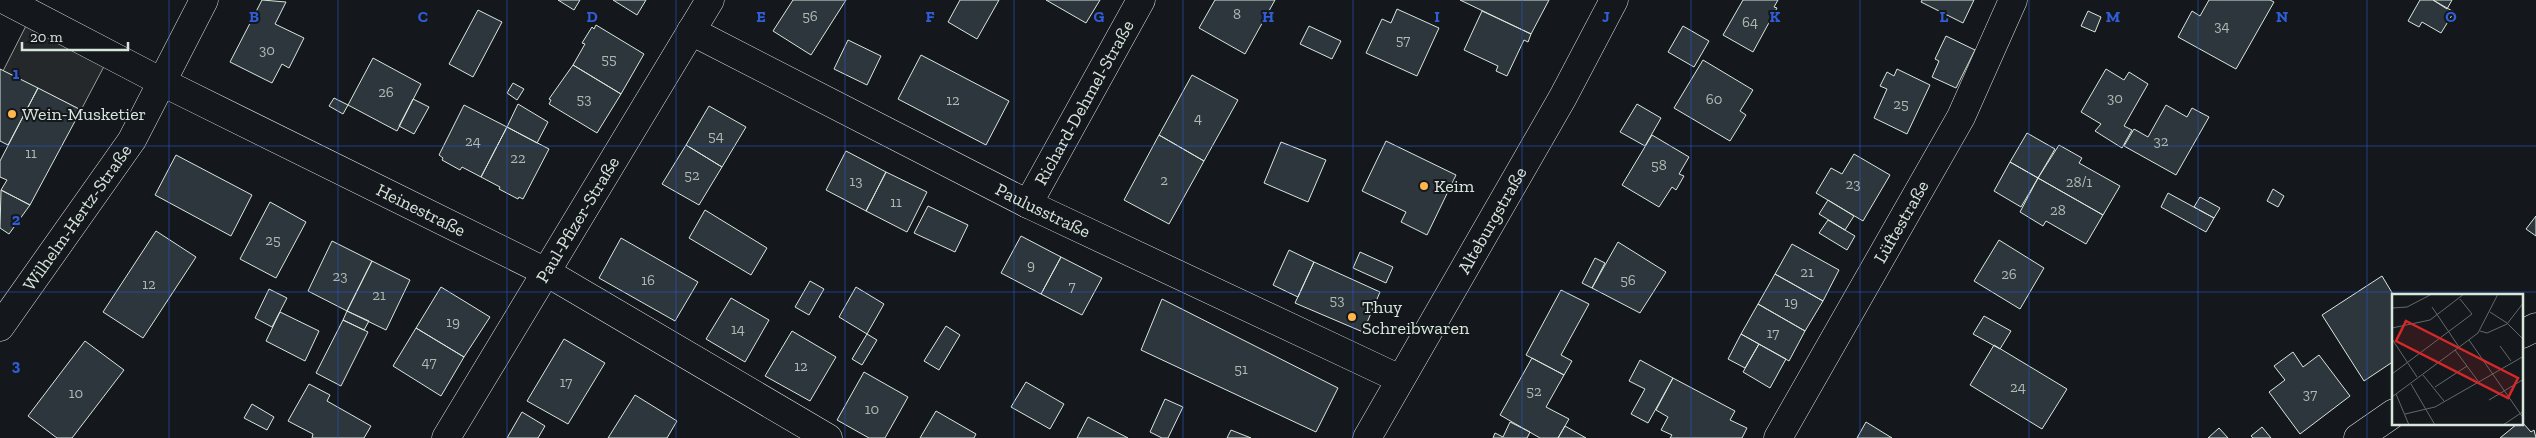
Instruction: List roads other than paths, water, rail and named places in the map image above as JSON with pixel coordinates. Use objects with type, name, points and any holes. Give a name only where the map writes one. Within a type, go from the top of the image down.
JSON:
[{"type":"street","name":"Heinestraße","points":[[5,0],[162,82],[546,272],[828,438]]},
{"type":"street","name":"Wilhelm-Hertz-Straße","points":[[0,326],[132,140],[204,0]]},
{"type":"street","name":"Paul-Pfizer-Straße","points":[[446,438],[710,0]]},
{"type":"street","name":"Richard-Dehmel-Straße","points":[[1028,204],[1141,0]]},
{"type":"street","name":"Alteburgstraße","points":[[1367,438],[1563,97],[1614,0]]},
{"type":"street","name":"Lüftestraße","points":[[1778,438],[1961,117],[2013,0]]},
{"type":"street","name":"Paulusstraße","points":[[691,30],[1028,204],[1400,379]]},
{"type":"street","points":[[2524,333],[2536,327]]},
{"type":"street","points":[[2358,438],[2392,414]]},
{"type":"place","name":"Wein-Musketier","points":[[12,114]]},
{"type":"place","name":"Keim","points":[[1424,186]]},
{"type":"place","name":"Thuy Schreibwaren","points":[[1352,317]]}]
